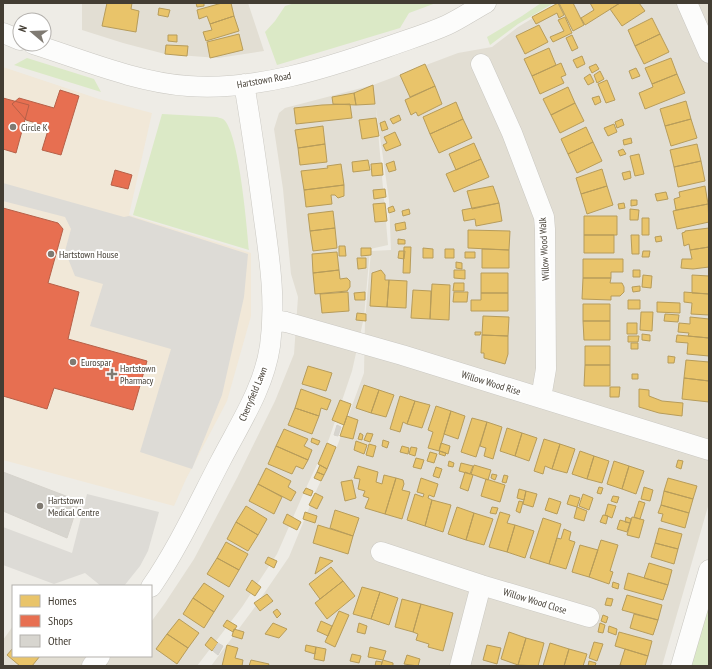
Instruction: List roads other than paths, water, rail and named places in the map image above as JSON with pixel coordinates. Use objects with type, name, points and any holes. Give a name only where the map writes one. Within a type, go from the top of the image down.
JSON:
[{"type":"street","name":"Hartstown Road","points":[[52,50],[124,74],[164,82],[188,86],[213,87],[244,84],[289,76],[368,54],[447,25],[486,3]]},
{"type":"street","points":[[687,3],[709,53]]},
{"type":"street","name":"Willow Wood Walk","points":[[481,64],[512,133],[544,216],[546,364],[541,398]]},
{"type":"street","name":"Cherryfield Lawn","points":[[152,586],[187,526],[253,400],[266,364],[273,302],[269,261],[244,84]]},
{"type":"street","name":"Willow Wood Rise","points":[[272,320],[286,322],[333,335],[709,450]]},
{"type":"street","name":"Willow Wood Close","points":[[381,552],[481,585],[589,617]]},
{"type":"street","points":[[681,666],[709,570]]},
{"type":"street","points":[[460,666],[481,585]]},
{"type":"place","name":"Circle K","points":[[13,127]]},
{"type":"place","name":"Hartstown House","points":[[51,254]]},
{"type":"place","name":"Eurospar","points":[[73,362]]},
{"type":"place","name":"Hartstown Pharmacy","points":[[112,374]]},
{"type":"place","name":"Hartstown Medical Centre","points":[[40,506]]}]
